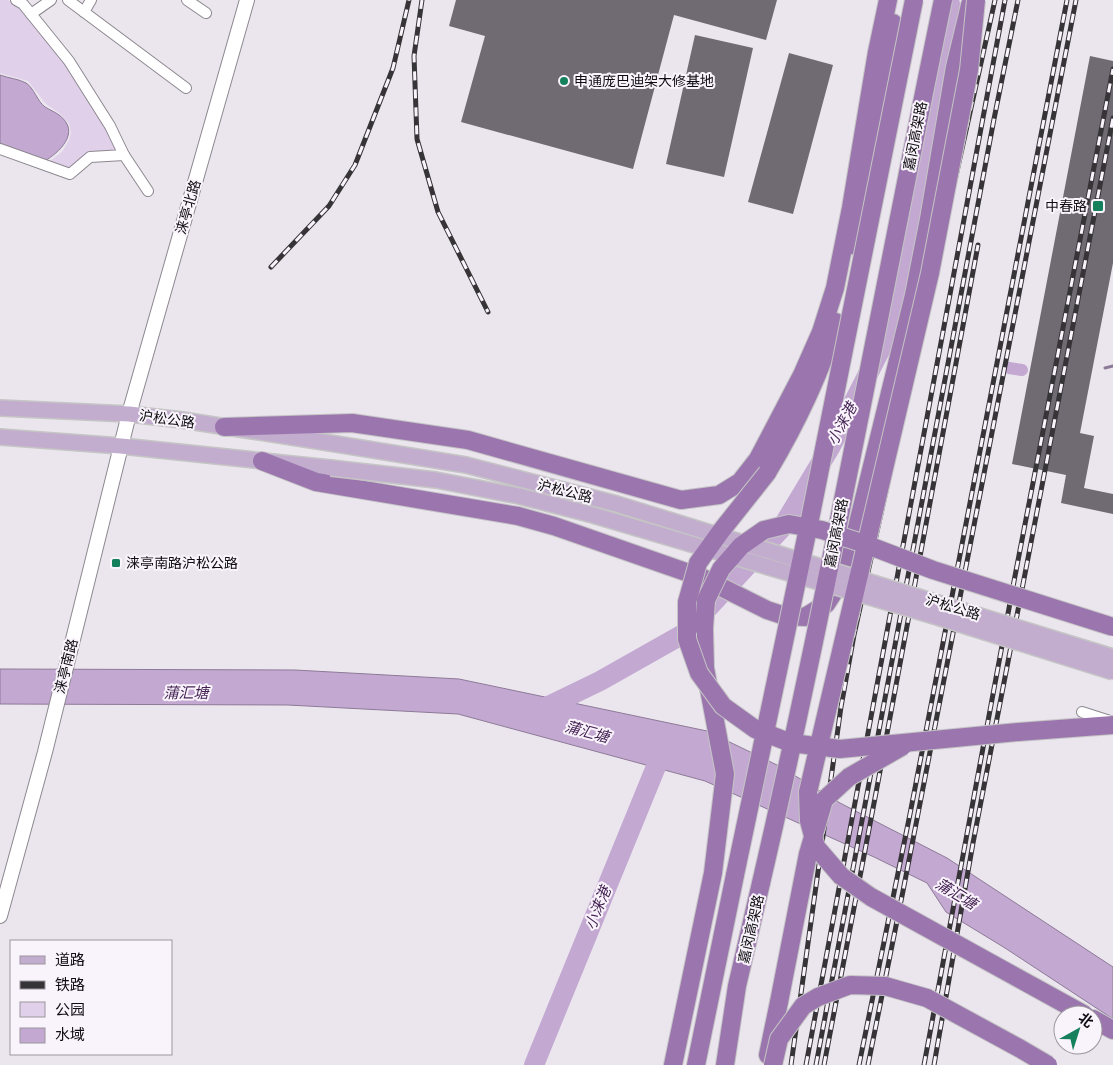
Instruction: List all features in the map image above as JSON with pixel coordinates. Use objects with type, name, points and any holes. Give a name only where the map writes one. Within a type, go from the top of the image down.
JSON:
[{"type":"highway","points":[[224,427],[352,423],[468,440],[681,500],[719,496],[740,482],[758,459],[802,375],[821,332],[835,288],[888,0]]},
{"type":"highway","points":[[895,0],[890,55],[853,263],[828,347],[790,434],[767,473],[698,563],[687,602],[687,639],[699,673],[723,706],[755,729],[791,743],[840,749],[1113,723]]},
{"type":"highway","name":"嘉闵高架路","points":[[696,1065],[810,519],[914,0]]},
{"type":"highway","name":"嘉闵高架路","points":[[725,1065],[737,986],[803,696],[942,0]]},
{"type":"highway","points":[[262,461],[316,482],[518,516],[579,534],[703,578],[764,608],[785,616],[805,617],[826,604],[841,581],[851,552],[914,295],[955,67],[971,0]]},
{"type":"highway","points":[[976,0],[969,70],[930,274],[808,792],[809,821],[816,847],[842,876],[871,897],[1067,1005]]},
{"type":"highway","points":[[673,1065],[713,873],[725,774],[705,668],[704,628],[706,600],[721,569],[741,546],[764,530],[789,524],[822,530],[933,570],[1113,627]]},
{"type":"highway","points":[[766,1065],[808,854],[824,800],[849,776],[908,743]]},
{"type":"highway","points":[[773,1065],[780,1039],[803,1006],[818,997],[850,985],[885,986],[927,998],[1048,1065]]},
{"type":"main road","name":"沪松公路","points":[[0,408],[129,414],[466,465],[617,504],[1113,657]]},
{"type":"main road","name":"沪松公路","points":[[0,437],[121,446],[192,455],[331,468],[436,480],[519,496],[593,515],[934,616],[1113,672]]},
{"type":"street","points":[[16,0],[23,4],[69,61],[110,126],[124,154],[148,192]]},
{"type":"street","points":[[31,14],[51,0]]},
{"type":"street","points":[[68,0],[186,88]]},
{"type":"street","points":[[84,12],[91,0]]},
{"type":"street","points":[[187,0],[206,13]]},
{"type":"street","name":"涞亭北路","points":[[129,414],[247,0]]},
{"type":"street","points":[[0,149],[70,174],[90,157],[124,154]]},
{"type":"street","name":"涞亭南路","points":[[0,916],[45,752],[129,414]]},
{"type":"street","points":[[1082,712],[1113,723]]},
{"type":"green space","points":[[0,0],[8,0],[26,12],[69,67],[117,149],[113,153],[69,171],[47,163],[62,152],[69,140],[71,133],[69,123],[46,104],[28,81],[0,73]]},
{"type":"water","points":[[0,75],[26,83],[45,107],[59,115],[66,122],[68,135],[66,142],[43,162],[0,147]]},
{"type":"water","name":"蒲汇塘","points":[[0,669],[295,670],[459,679],[707,731],[779,766],[840,803],[947,858],[1113,967],[1113,1019],[1103,1012],[1103,1005],[1092,1005],[946,912],[927,883],[705,781],[458,714],[288,705],[0,704]]},
{"type":"building","name":"申通庞巴迪架大修基地","points":[[456,0],[777,0],[766,40],[674,15],[633,169],[461,122],[485,36],[449,26]]},
{"type":"building","points":[[695,35],[753,48],[724,177],[666,164]]},
{"type":"building","points":[[789,53],[833,65],[793,214],[748,202]]},
{"type":"building","name":"中春路","points":[[1090,56],[1113,61],[1113,263],[1080,433],[1094,436],[1084,488],[1113,494],[1113,514],[1061,503],[1066,475],[1012,464]]},
{"type":"waterway","name":"小涞港","points":[[536,712],[600,681],[685,633],[781,529],[831,446],[886,339],[925,148],[950,4]]},
{"type":"waterway","points":[[886,339],[895,341]]},
{"type":"waterway","points":[[1105,368],[1113,366]]},
{"type":"waterway","points":[[1009,368],[1022,370]]},
{"type":"waterway","name":"小涞港","points":[[534,1065],[662,752]]},
{"type":"railway","points":[[271,267],[329,206],[355,165],[393,68],[409,0]]},
{"type":"railway","points":[[422,0],[414,56],[417,139],[438,212],[488,312]]},
{"type":"railway","points":[[791,1065],[841,707],[854,635],[995,0]]},
{"type":"railway","points":[[806,1065],[1005,0]]},
{"type":"railway","points":[[816,1065],[1018,0]]},
{"type":"railway","points":[[859,1065],[910,814],[1067,0]]},
{"type":"railway","points":[[868,1065],[1076,0]]},
{"type":"railway","points":[[924,1065],[1015,576],[1113,69]]},
{"type":"railway","points":[[934,1065],[973,843],[1113,118]]},
{"type":"railway","points":[[824,1065],[978,245]]},
{"type":"place","name":"申通庞巴迪架大修基地","points":[[564,81]]},
{"type":"place","name":"中春路","points":[[1098,206]]},
{"type":"place","name":"涞亭南路沪松公路","points":[[116,563]]}]
